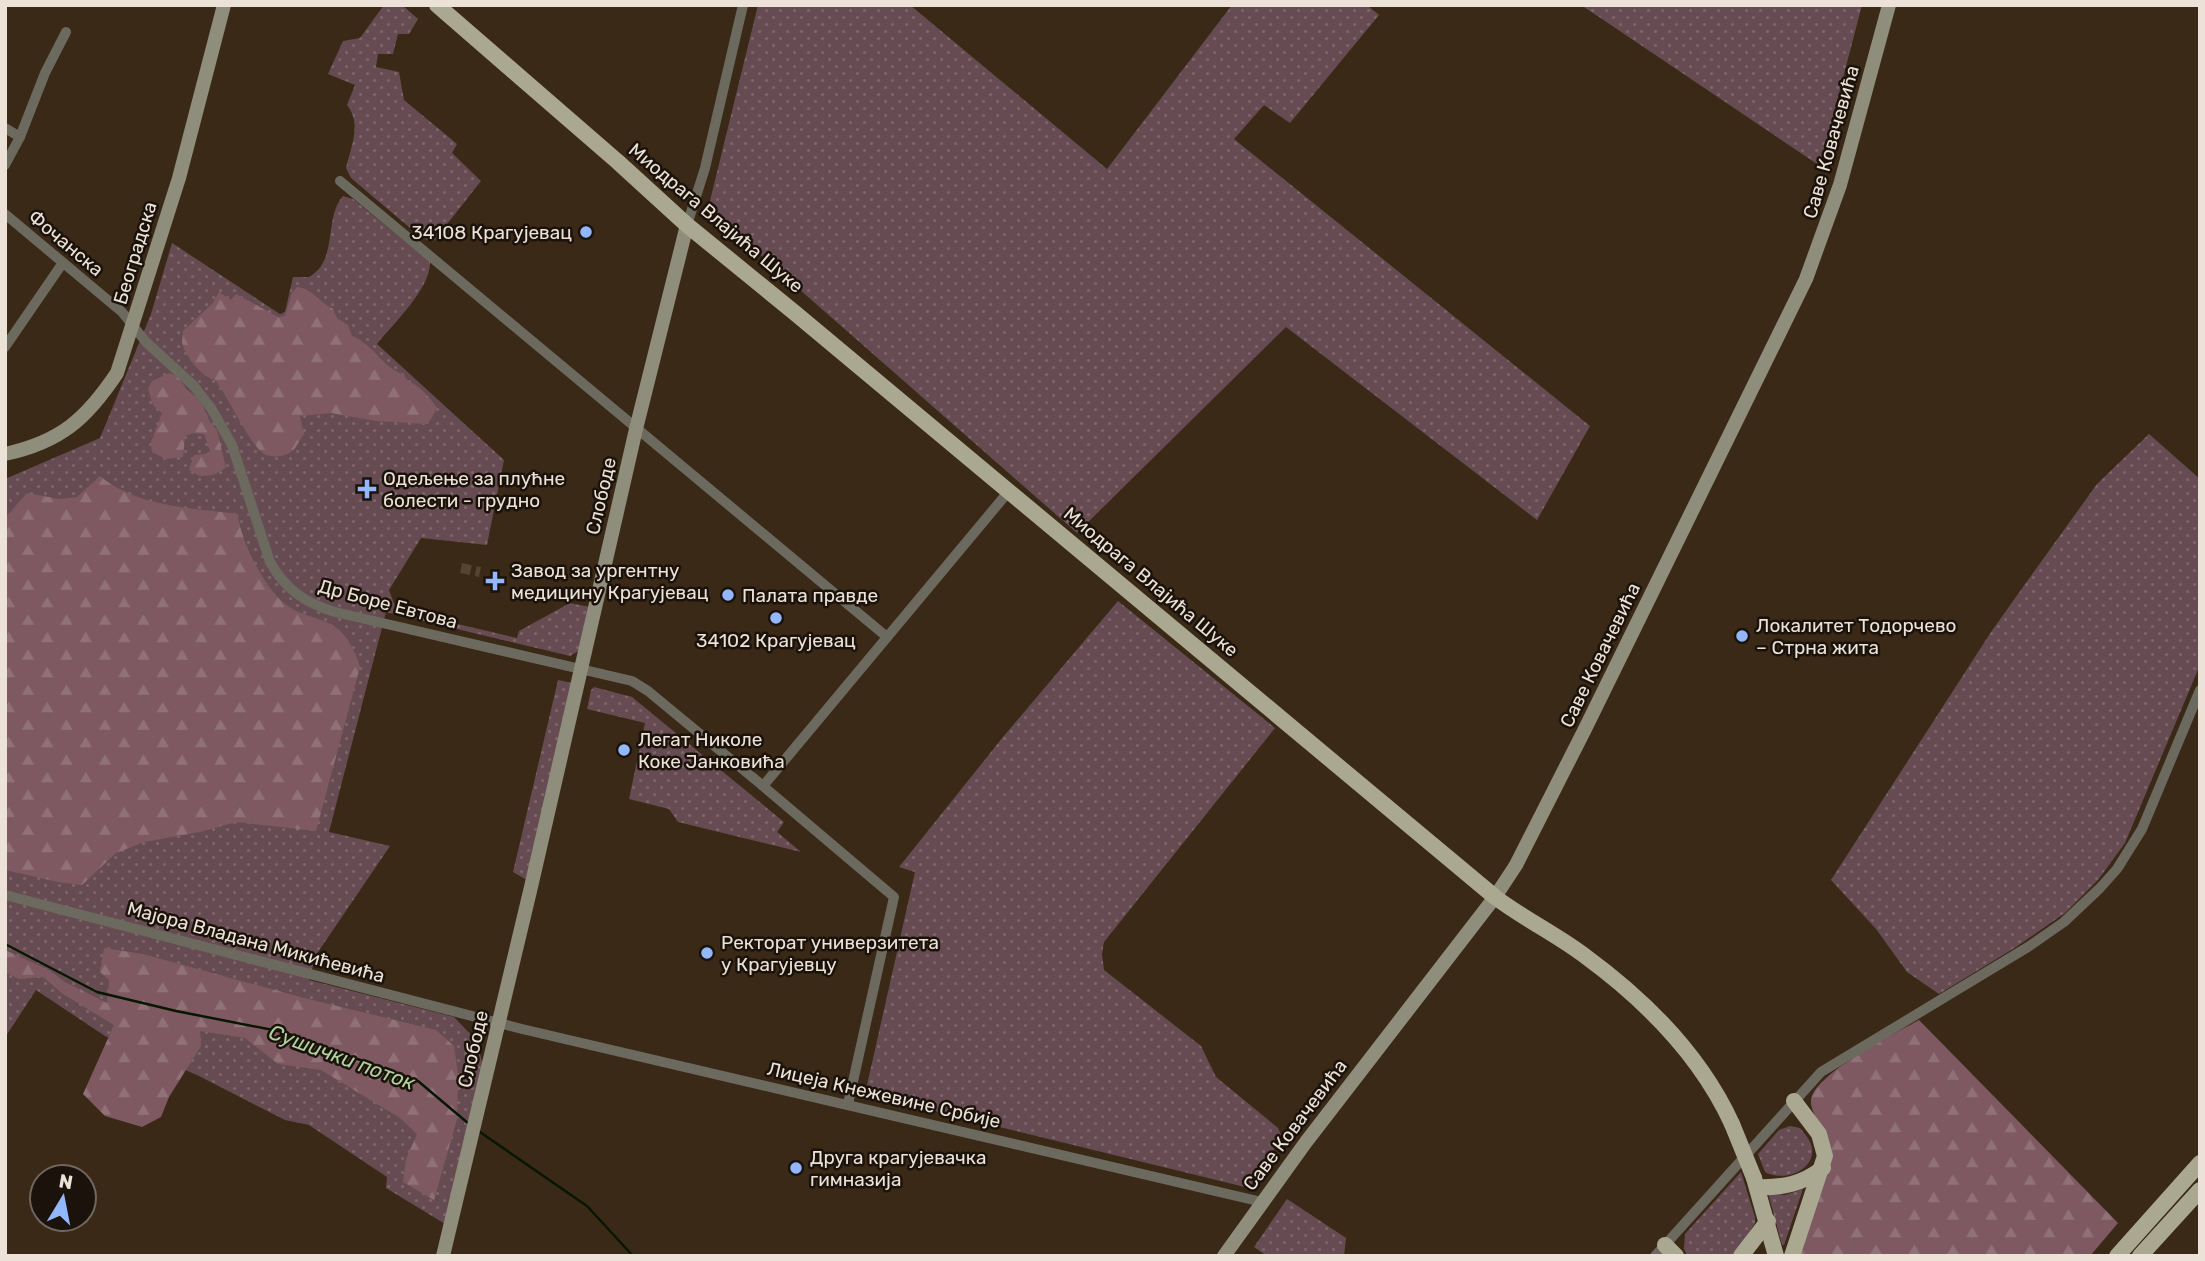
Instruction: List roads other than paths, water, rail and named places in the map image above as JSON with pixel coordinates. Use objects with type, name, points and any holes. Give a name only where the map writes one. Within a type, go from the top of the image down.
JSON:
[{"type":"main road","name":"Миодрага Влајића Шуке","points":[[438,5],[687,225],[1495,897],[1520,916],[1584,955],[1654,1015],[1697,1063],[1732,1124],[1755,1182],[1769,1228],[1773,1256]]},
{"type":"main road","points":[[1792,1256],[1825,1156],[1823,1142],[1794,1101]]},
{"type":"main road","points":[[2117,1256],[2200,1163]]},
{"type":"main road","points":[[1755,1182],[1779,1187],[1795,1184],[1822,1168]]},
{"type":"main road","points":[[2140,1256],[2200,1190]]},
{"type":"main road","points":[[1741,1256],[1769,1228]]},
{"type":"street","name":"Београдска","points":[[5,454],[57,435],[84,417],[117,373],[179,178],[224,5]]},
{"type":"street","name":"Слободе","points":[[443,1256],[636,429],[687,225],[705,168],[743,5]]},
{"type":"street","name":"Саве Ковачевића","points":[[1224,1256],[1418,995],[1495,897],[1516,865],[1806,279],[1840,185],[1889,5]]},
{"type":"street","points":[[5,165],[20,138],[38,88],[66,32]]},
{"type":"street","points":[[5,128],[20,138]]},
{"type":"street","points":[[340,181],[887,638]]},
{"type":"street","name":"Фочанска","points":[[5,215],[122,312],[133,326]]},
{"type":"street","points":[[5,347],[62,264]]},
{"type":"street","name":"Др Боре Евтова","points":[[133,326],[160,356],[193,386],[218,418],[237,459],[270,562],[277,575],[295,593],[312,604],[335,612],[640,685],[894,897],[848,1104]]},
{"type":"street","points":[[763,786],[1009,491]]},
{"type":"street","points":[[1666,1252],[1794,1101],[1830,1064],[2028,947],[2064,922],[2100,888],[2117,869],[2142,829],[2200,690]]},
{"type":"street","name":"Мајора Владана Микићевића","points":[[5,895],[498,1022]]},
{"type":"street","name":"Лицеја Кнежевине Србије","points":[[498,1022],[1262,1202]]},
{"type":"waterway","name":"Сушички поток","points":[[5,944],[97,992],[283,1032],[418,1081],[469,1124]]},
{"type":"waterway","name":"Сушички поток","points":[[477,1130],[587,1206],[633,1256]]},
{"type":"tunnel","points":[[461,568],[480,572]]},
{"type":"place","name":"34108 Крагујевац","points":[[586,232]]},
{"type":"place","name":"Одељење за плућне болести - грудно","points":[[367,489]]},
{"type":"place","name":"Завод за ургентну медицину Крагујевац","points":[[495,581]]},
{"type":"place","name":"Палата правде","points":[[728,595]]},
{"type":"place","name":"34102 Крагујевац","points":[[776,618]]},
{"type":"place","name":"Локалитет Тодорчево – Стрна жита","points":[[1742,636]]},
{"type":"place","name":"Легат Николе Коке Јанковића","points":[[624,750]]},
{"type":"place","name":"Ректорат универзитета у Крагујевцу","points":[[707,953]]},
{"type":"place","name":"Друга крагујевачка гимназија","points":[[796,1168]]}]
